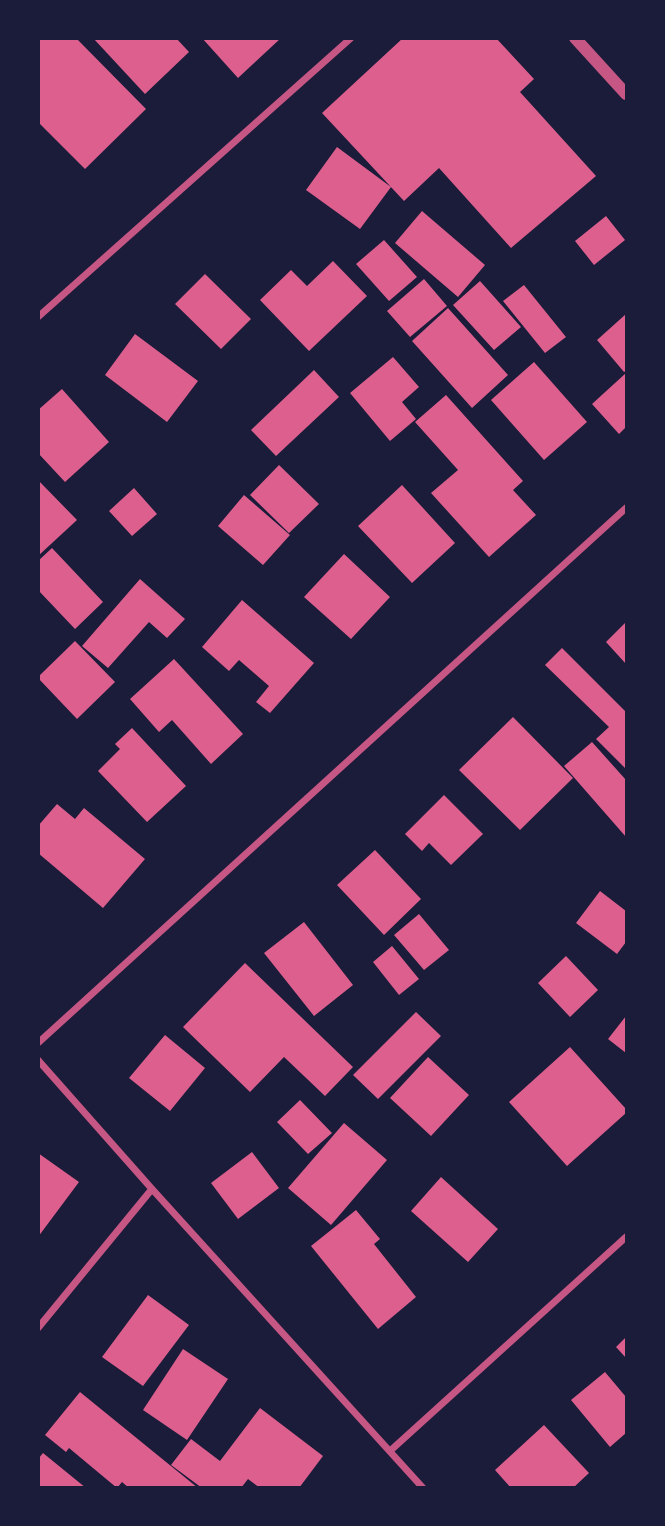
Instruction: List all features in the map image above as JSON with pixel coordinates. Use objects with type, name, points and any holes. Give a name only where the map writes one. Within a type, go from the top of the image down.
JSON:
[{"type":"street","points":[[38,317],[351,38]]},
{"type":"street","points":[[575,38],[626,94]]},
{"type":"street","points":[[38,1043],[626,508]]},
{"type":"street","points":[[38,1060],[423,1488]]},
{"type":"street","points":[[38,1328],[152,1189]]},
{"type":"street","points":[[390,1451],[626,1237]]},
{"type":"building","points":[[38,38],[76,38],[146,109],[85,169],[38,122]]},
{"type":"building","points":[[93,38],[176,38],[189,52],[145,94]]},
{"type":"building","points":[[202,38],[281,38],[238,78]]},
{"type":"building","points":[[403,38],[496,38],[534,79],[520,92],[596,176],[511,248],[439,168],[404,201],[322,113]]},
{"type":"building","points":[[337,147],[391,187],[360,229],[306,190]]},
{"type":"building","points":[[422,211],[485,265],[458,297],[395,243]]},
{"type":"building","points":[[606,216],[625,240],[594,265],[575,241]]},
{"type":"building","points":[[384,240],[417,277],[389,301],[356,264]]},
{"type":"building","points":[[333,261],[367,296],[309,351],[260,300],[291,270],[307,286]]},
{"type":"building","points":[[205,274],[251,319],[221,349],[175,304]]},
{"type":"building","points":[[424,279],[447,306],[410,337],[387,311]]},
{"type":"building","points":[[480,281],[521,327],[494,350],[453,305]]},
{"type":"building","points":[[524,285],[566,337],[545,353],[503,301]]},
{"type":"building","points":[[448,308],[508,375],[472,408],[412,341]]},
{"type":"building","points":[[626,314],[626,371],[624,372],[597,340]]},
{"type":"building","points":[[135,334],[198,381],[167,422],[105,375]]},
{"type":"building","points":[[393,357],[419,387],[402,402],[416,419],[390,441],[350,393]]},
{"type":"building","points":[[534,362],[587,422],[544,460],[491,400]]},
{"type":"building","points":[[314,370],[339,397],[276,456],[251,430]]},
{"type":"building","points":[[626,373],[626,427],[619,434],[592,404]]},
{"type":"building","points":[[62,389],[109,442],[65,482],[38,453],[38,410]]},
{"type":"building","points":[[446,395],[523,481],[513,490],[536,515],[489,557],[431,493],[458,470],[415,422]]},
{"type":"building","points":[[279,465],[319,504],[289,533],[250,495]]},
{"type":"building","points":[[38,480],[77,520],[38,556]]},
{"type":"building","points":[[402,485],[455,543],[412,583],[358,526]]},
{"type":"building","points":[[134,488],[157,514],[132,536],[109,511]]},
{"type":"building","points":[[244,495],[290,535],[263,565],[218,526]]},
{"type":"building","points":[[52,548],[103,602],[75,629],[38,590],[38,561]]},
{"type":"building","points":[[344,554],[390,597],[351,639],[304,597]]},
{"type":"building","points":[[140,579],[185,619],[167,638],[149,622],[108,668],[82,646]]},
{"type":"building","points":[[242,600],[314,663],[270,713],[256,702],[269,686],[239,660],[229,671],[202,647]]},
{"type":"building","points":[[626,622],[626,664],[606,642]]},
{"type":"building","points":[[75,641],[115,682],[77,719],[38,678]]},
{"type":"building","points":[[562,648],[626,712],[626,769],[596,739],[609,727],[545,665]]},
{"type":"building","points":[[174,659],[243,734],[211,764],[172,720],[159,732],[130,699]]},
{"type":"building","points":[[513,717],[573,778],[520,830],[459,770]]},
{"type":"building","points":[[132,728],[186,786],[147,822],[98,771],[120,749],[115,744]]},
{"type":"building","points":[[592,742],[626,780],[626,837],[564,766]]},
{"type":"building","points":[[444,795],[483,834],[451,865],[429,843],[422,851],[405,834]]},
{"type":"building","points":[[57,804],[75,819],[84,808],[145,859],[103,908],[38,853],[38,826]]},
{"type":"building","points":[[375,850],[421,899],[384,935],[337,885]]},
{"type":"building","points":[[600,891],[626,911],[626,942],[617,954],[576,923]]},
{"type":"building","points":[[419,914],[449,950],[424,970],[394,935]]},
{"type":"building","points":[[304,922],[353,985],[314,1016],[264,953]]},
{"type":"building","points":[[392,946],[419,979],[399,995],[373,962]]},
{"type":"building","points":[[566,956],[598,990],[570,1017],[538,983]]},
{"type":"building","points":[[245,963],[353,1067],[325,1096],[284,1057],[250,1092],[183,1027]]},
{"type":"building","points":[[416,1012],[441,1036],[378,1099],[353,1075]]},
{"type":"building","points":[[626,1016],[626,1053],[608,1039]]},
{"type":"building","points":[[165,1035],[205,1068],[170,1111],[129,1078]]},
{"type":"building","points":[[570,1047],[626,1109],[626,1113],[567,1166],[509,1102]]},
{"type":"building","points":[[428,1057],[469,1095],[431,1136],[390,1098]]},
{"type":"building","points":[[300,1100],[332,1133],[308,1154],[277,1122]]},
{"type":"building","points":[[344,1123],[387,1160],[331,1225],[288,1188]]},
{"type":"building","points":[[252,1152],[279,1188],[238,1219],[211,1183]]},
{"type":"building","points":[[38,1153],[79,1182],[38,1237]]},
{"type":"building","points":[[441,1177],[498,1229],[468,1262],[411,1211]]},
{"type":"building","points":[[356,1210],[380,1239],[374,1244],[416,1297],[378,1329],[311,1246]]},
{"type":"building","points":[[148,1295],[189,1325],[143,1386],[102,1357]]},
{"type":"building","points":[[626,1337],[626,1358],[616,1347]]},
{"type":"building","points":[[183,1349],[228,1379],[187,1440],[143,1410]]},
{"type":"building","points":[[605,1372],[626,1397],[626,1433],[610,1447],[571,1400]]},
{"type":"building","points":[[80,1392],[198,1488],[129,1488],[122,1482],[117,1488],[69,1448],[66,1452],[45,1435]]},
{"type":"building","points":[[260,1408],[323,1456],[299,1488],[260,1488],[248,1479],[241,1488],[202,1488],[171,1465],[191,1439],[220,1461]]},
{"type":"building","points":[[544,1425],[589,1473],[573,1488],[511,1488],[495,1470]]},
{"type":"building","points":[[43,1453],[86,1488],[38,1488],[38,1459]]}]
